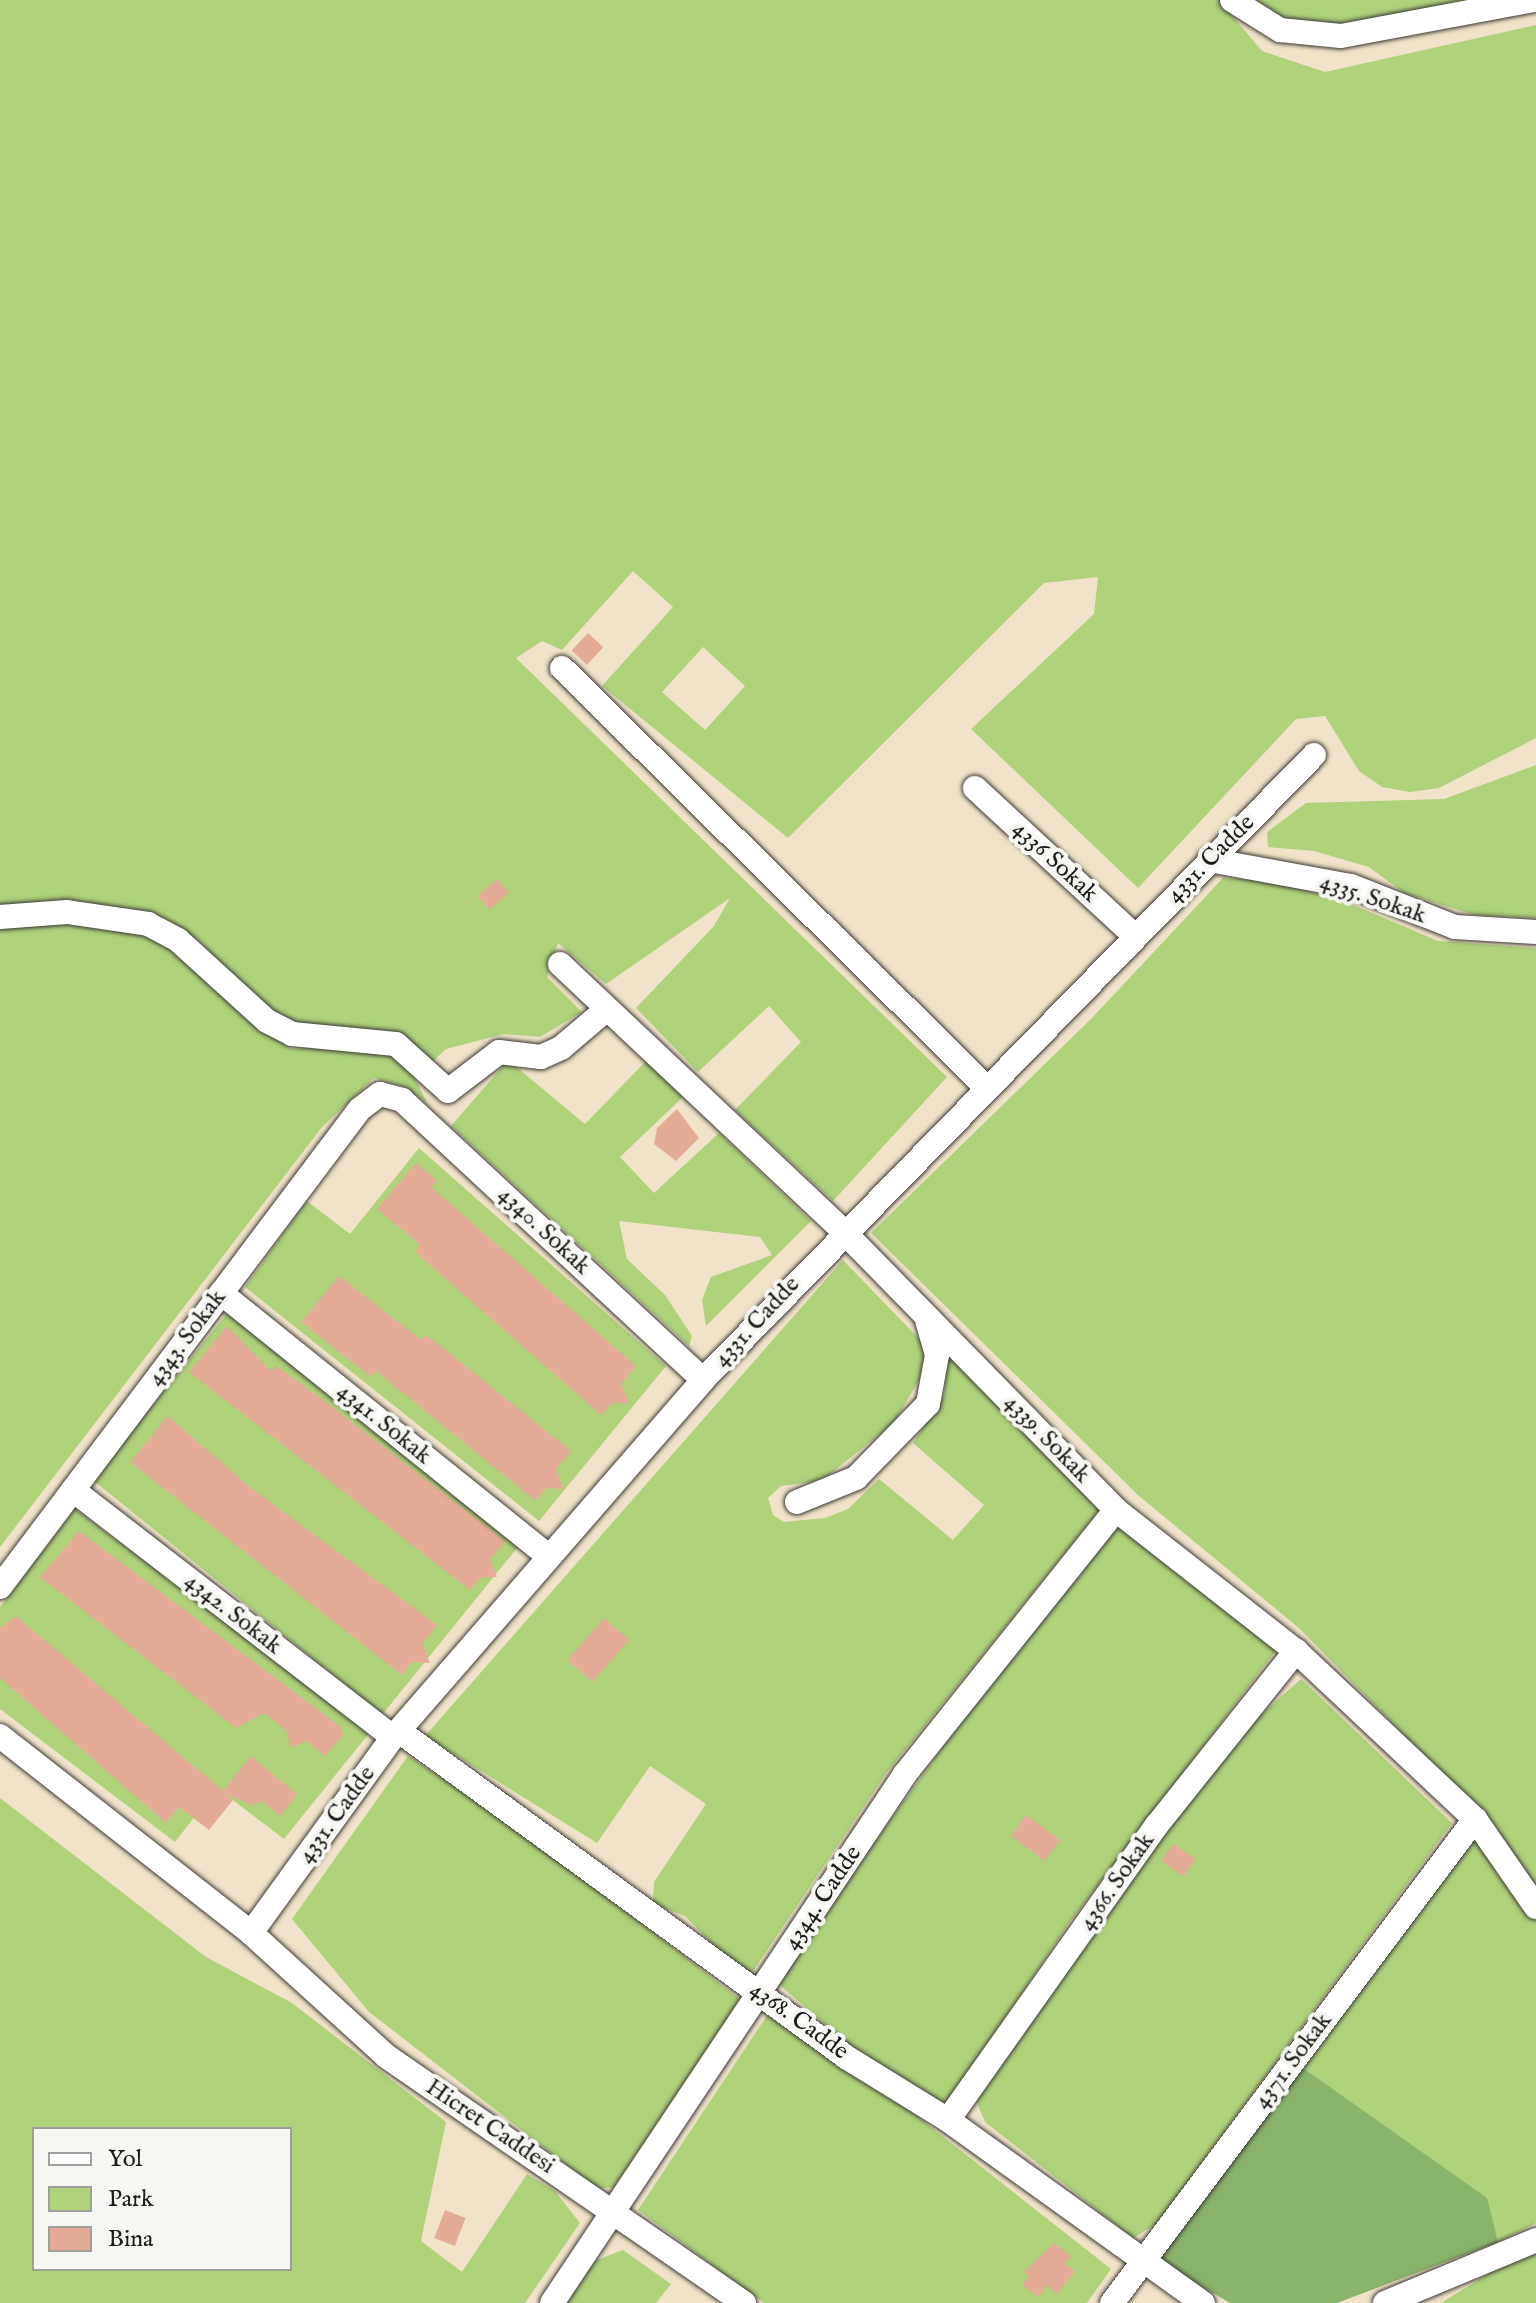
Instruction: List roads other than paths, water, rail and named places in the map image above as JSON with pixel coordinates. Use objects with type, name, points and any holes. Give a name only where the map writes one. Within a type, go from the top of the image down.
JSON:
[{"type":"street","points":[[1232,0],[1280,30],[1341,36],[1533,0]]},
{"type":"street","points":[[562,668],[986,1087]]},
{"type":"street","name":"4331. Cadde","points":[[251,1933],[396,1734],[547,1555],[703,1380],[843,1231],[1314,755]]},
{"type":"street","name":"4336 Sokak","points":[[975,788],[1135,936]]},
{"type":"street","name":"4335. Sokak","points":[[1209,860],[1351,886],[1455,927],[1536,932]]},
{"type":"street","points":[[0,917],[67,912],[148,924],[178,940],[267,1021],[292,1034],[396,1044],[448,1091],[499,1052],[541,1057],[561,1048],[607,1009]]},
{"type":"street","name":"4339. Sokak","points":[[560,964],[843,1231],[1116,1510],[1296,1651],[1475,1819],[1536,1907]]},
{"type":"street","name":"4343. Sokak","points":[[0,1587],[360,1109],[380,1094]]},
{"type":"street","name":"4340. Sokak","points":[[380,1094],[402,1100],[703,1380]]},
{"type":"street","name":"4341. Sokak","points":[[221,1293],[547,1555]]},
{"type":"street","points":[[797,1502],[856,1478],[928,1404],[937,1355],[925,1314]]},
{"type":"street","name":"4342. Sokak","points":[[73,1490],[396,1734]]},
{"type":"street","name":"4344. Cadde","points":[[552,2303],[616,2213],[905,1774],[1116,1510]]},
{"type":"street","name":"4366. Sokak","points":[[948,2120],[1157,1825],[1296,1651]]},
{"type":"street","name":"4368. Cadde","points":[[396,1734],[760,1993],[948,2120],[1141,2264],[1203,2303]]},
{"type":"street","points":[[0,1736],[251,1933]]},
{"type":"street","name":"4371. Sokak","points":[[1112,2303],[1475,1819]]},
{"type":"street","name":"Hicret Caddesi","points":[[251,1933],[386,2056],[744,2303]]},
{"type":"street","points":[[1385,2303],[1417,2298],[1536,2240]]}]
